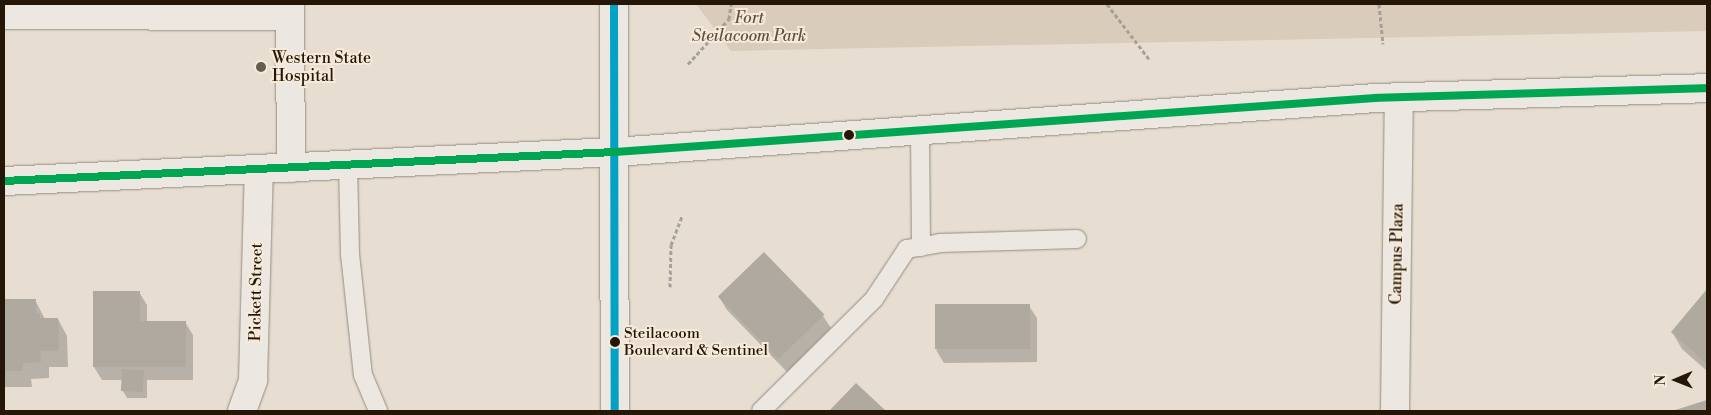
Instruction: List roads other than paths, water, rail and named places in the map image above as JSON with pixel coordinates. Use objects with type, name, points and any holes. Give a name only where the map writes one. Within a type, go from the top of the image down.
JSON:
[{"type":"street","points":[[614,4],[615,411]]},
{"type":"street","points":[[4,15],[290,10],[292,168]]},
{"type":"street","points":[[4,181],[615,152],[1400,97],[1707,88]]},
{"type":"street","name":"Campus Plaza","points":[[1395,411],[1400,97]]},
{"type":"street","name":"Pickett Street","points":[[242,411],[253,380],[259,170]]},
{"type":"lane","points":[[920,130],[921,247]]},
{"type":"lane","points":[[348,165],[350,254],[363,375],[378,411]]},
{"type":"lane","points":[[761,411],[874,299],[907,249],[940,243],[1077,239]]},
{"type":"place","name":"Western State Hospital","points":[[261,67]]},
{"type":"place","name":"Steilacoom Boulevard & Sentinel","points":[[615,342]]},
{"type":"park label","name":"Fort Steilacoom Park","points":[[749,27]]}]
